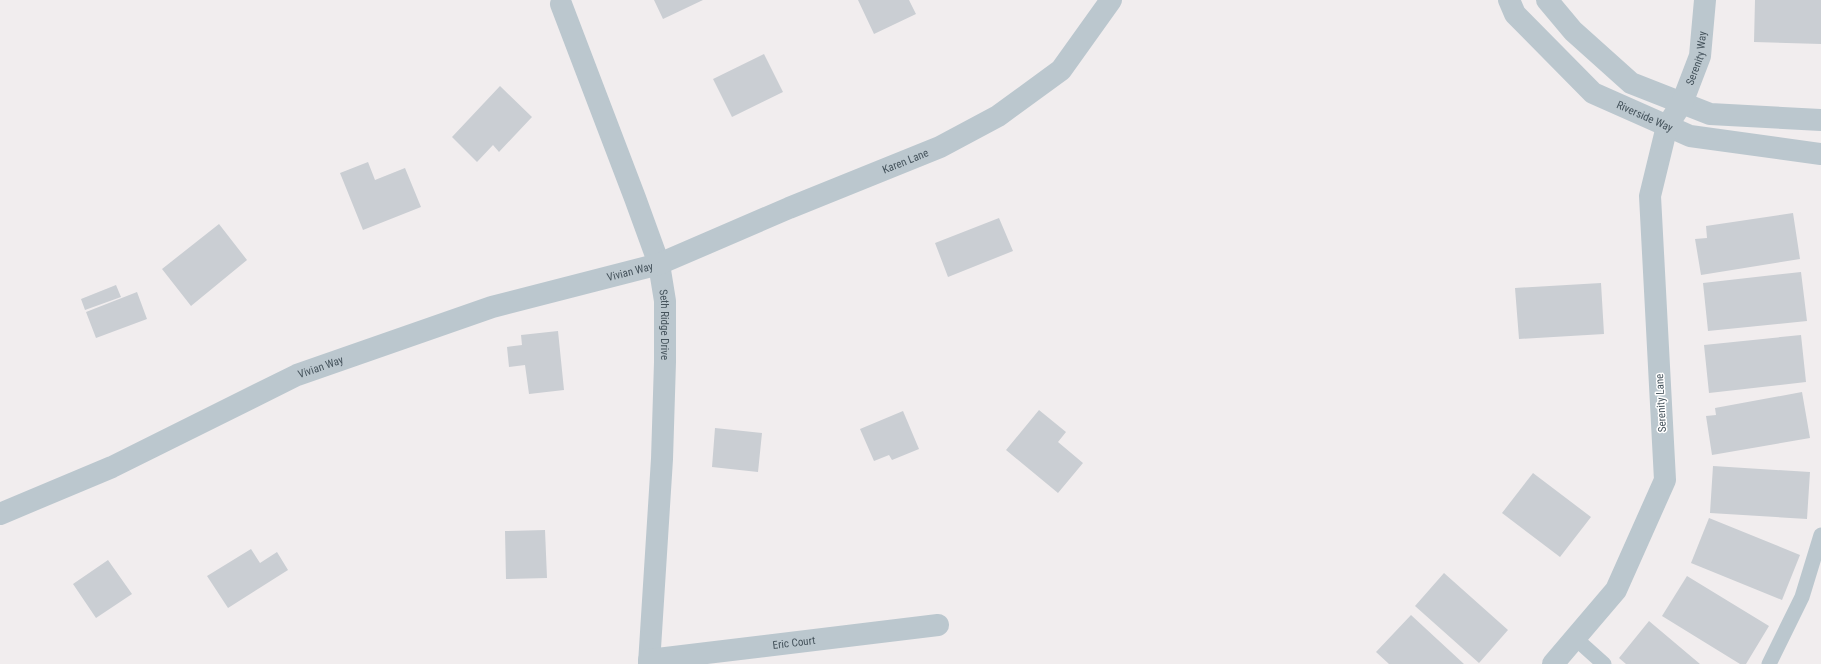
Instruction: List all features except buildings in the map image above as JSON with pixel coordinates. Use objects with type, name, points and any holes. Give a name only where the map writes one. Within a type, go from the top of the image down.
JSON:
[{"type":"street","name":"Karen Lane","points":[[659,264],[789,208],[940,147],[998,116],[1061,70],[1111,0]]},
{"type":"street","name":"Riverside Way","points":[[1509,0],[1515,14],[1593,93],[1675,114],[1710,114],[1821,120]]},
{"type":"street","name":"Riverside Way","points":[[1547,0],[1574,31],[1631,83],[1675,114],[1690,136],[1821,154]]},
{"type":"street","name":"Serenity Way","points":[[1675,114],[1700,56],[1705,0]]},
{"type":"street","name":"Seth Ridge Drive","points":[[561,4],[659,264],[665,302],[662,459],[649,662]]},
{"type":"street","name":"Serenity Lane","points":[[1553,664],[1616,590],[1665,480],[1650,196],[1675,114]]},
{"type":"street","name":"Vivian Way","points":[[0,514],[112,467],[297,375],[492,307],[659,264]]},
{"type":"street","name":"Eric Court","points":[[649,662],[938,625]]},
{"type":"lane","points":[[1769,664],[1802,597],[1821,534]]},
{"type":"lane","points":[[1575,638],[1604,664]]}]
